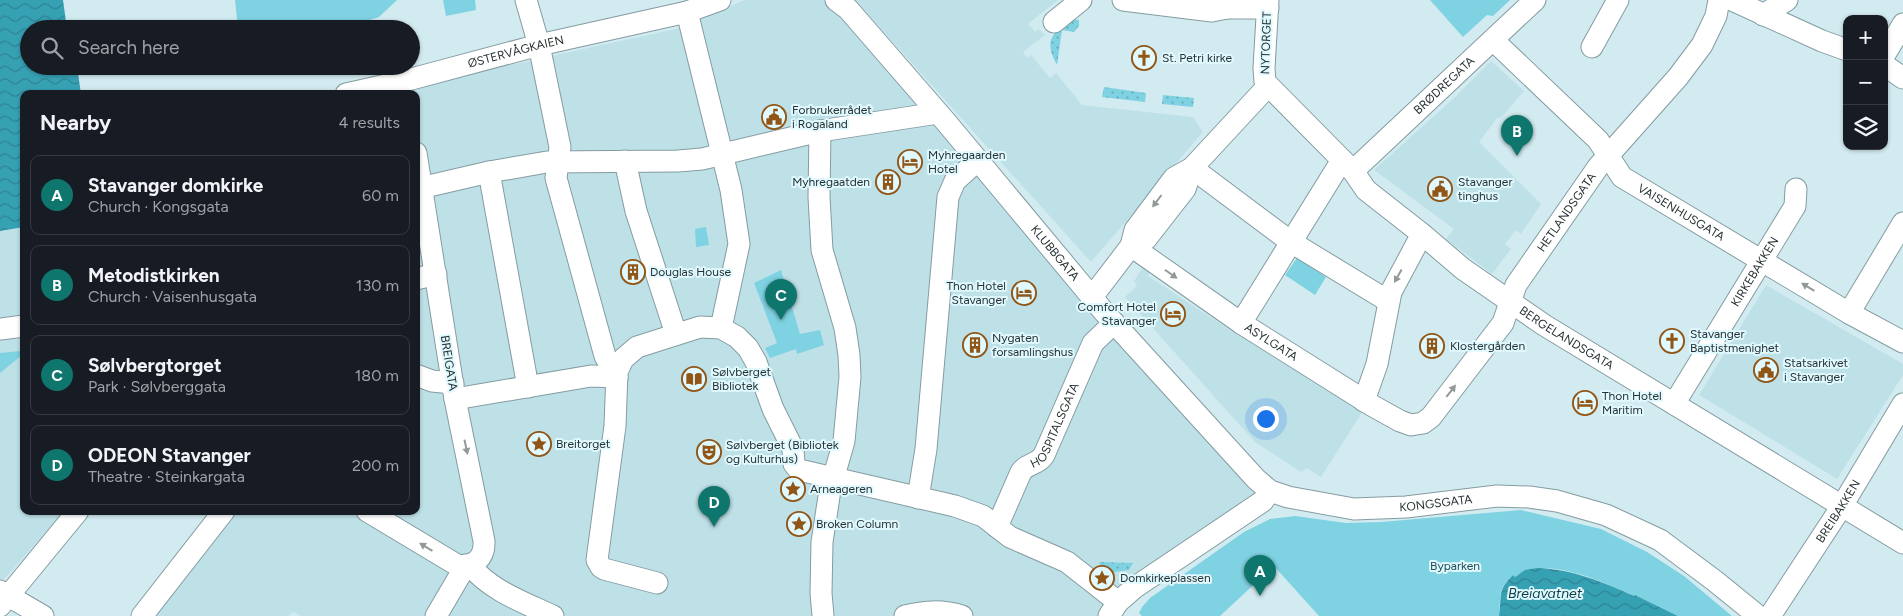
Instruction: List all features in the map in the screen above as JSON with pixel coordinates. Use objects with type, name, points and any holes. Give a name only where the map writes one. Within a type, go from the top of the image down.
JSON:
[{"type":"street","points":[[526,0],[541,52],[560,147],[556,178],[605,356],[617,377]]},
{"type":"street","name":"ØSTERVÅGKAIEN","points":[[689,21],[708,0]]},
{"type":"street","name":"ØSTERVÅGKAIEN","points":[[380,90],[405,87],[541,52],[689,21],[720,0]]},
{"type":"street","points":[[1054,22],[1080,0]]},
{"type":"street","points":[[1123,0],[1212,11],[1220,4],[1268,4]]},
{"type":"street","name":"BRØDREGATA","points":[[1241,323],[1291,242],[1347,166],[1493,40],[1535,0]]},
{"type":"street","points":[[1592,47],[1618,0]]},
{"type":"street","name":"HETLANDSGATA","points":[[1418,425],[1430,417],[1503,323],[1516,285],[1608,154],[1692,60],[1709,34],[1716,16],[1719,0]]},
{"type":"street","points":[[1732,0],[1843,48]]},
{"type":"street","points":[[1763,15],[1787,0]]},
{"type":"street","name":"KLUBBGATA","points":[[842,3],[978,160],[1114,323],[1256,479],[1270,491]]},
{"type":"street","name":"NYTORGET","points":[[1268,4],[1264,77],[1268,86]]},
{"type":"street","points":[[689,21],[735,211],[739,244],[721,328]]},
{"type":"street","points":[[1888,49],[1903,24]]},
{"type":"street","name":"VAISENHUSGATA","points":[[1493,40],[1598,140],[1622,177],[1903,342]]},
{"type":"street","points":[[1888,69],[1903,78]]},
{"type":"street","points":[[1092,297],[1131,246],[1146,239],[1186,189],[1192,168],[1268,86]]},
{"type":"street","name":"BERGELANDSGATA","points":[[1268,86],[1347,166],[1366,190],[1463,269],[1544,325],[1903,543]]},
{"type":"street","points":[[420,189],[489,172],[558,161],[678,161],[722,155],[820,132],[938,113]]},
{"type":"street","points":[[820,132],[819,197],[822,250],[845,328],[850,365],[850,388],[845,436],[833,479],[821,549],[823,616]]},
{"type":"street","points":[[918,498],[926,449],[948,196],[955,181],[978,160]]},
{"type":"street","points":[[625,161],[636,211],[676,334]]},
{"type":"street","points":[[1192,168],[1291,242],[1388,300]]},
{"type":"street","points":[[489,172],[528,387]]},
{"type":"street","name":"KIRKEBAKKEN","points":[[1674,404],[1795,206],[1796,189]]},
{"type":"street","name":"BREIGATA","points":[[420,202],[426,277],[454,391],[485,545],[481,558],[468,565],[436,616]]},
{"type":"street","points":[[1849,312],[1903,223]]},
{"type":"street","points":[[1364,401],[1377,364],[1388,300],[1394,283],[1422,234]]},
{"type":"street","name":"ASYLGATA","points":[[1131,246],[1241,323],[1364,401],[1406,424],[1418,425]]},
{"type":"street","name":"HOSPITALSGATA","points":[[997,527],[1021,472],[1025,467],[1037,463],[1044,455],[1093,342],[1114,323]]},
{"type":"street","points":[[0,329],[20,326]]},
{"type":"street","points":[[657,583],[604,568],[597,560],[615,426],[617,377],[620,362],[629,352],[643,345],[700,327],[721,328],[737,337],[754,358],[773,409],[793,449],[794,464],[797,468],[805,472],[955,506],[980,514],[1010,537],[1062,559],[1072,566],[1114,609],[1134,588],[1263,501],[1270,491]]},
{"type":"street","points":[[420,376],[454,391],[528,387],[591,376],[617,377]]},
{"type":"street","name":"BREIBAKKEN","points":[[1770,616],[1842,506],[1903,404]]},
{"type":"street","name":"KONGSGATA","points":[[1270,491],[1310,502],[1362,509],[1406,507],[1497,496],[1529,497],[1557,501],[1606,515],[1660,540],[1758,616]]},
{"type":"street","points":[[43,616],[3,598],[75,515]]},
{"type":"street","points":[[142,616],[221,515]]},
{"type":"street","points":[[374,515],[452,562],[468,565],[480,577],[497,588],[552,616]]},
{"type":"street","points":[[905,616],[933,611],[962,616]]},
{"type":"shaded area","points":[[744,0],[823,0],[831,6],[1266,488],[1109,616],[301,616],[293,612],[289,616],[151,616],[229,515],[420,515],[420,90],[396,90],[684,27]]},
{"type":"shaded area","points":[[855,0],[1058,0],[1028,24],[1035,32],[1039,29],[1045,35],[1023,52],[1027,58],[1031,55],[1050,78],[1056,73],[1082,105],[1193,117],[1203,132],[1091,262]]},
{"type":"shaded area","points":[[1491,61],[1524,91],[1500,119],[1498,117],[1479,142],[1541,204],[1521,234],[1516,230],[1505,244],[1511,249],[1492,274],[1446,239],[1454,229],[1374,170],[1454,98]]},
{"type":"shaded area","points":[[20,228],[20,515],[60,515],[0,584],[0,231]]},
{"type":"shaded area","points":[[1143,267],[1150,272],[1148,276],[1233,332],[1234,330],[1363,411],[1321,477],[1307,468],[1301,472],[1255,442],[1125,297],[1137,286],[1134,281]]},
{"type":"shaded area","name":"Statsarkivet i Stavanger","points":[[1766,285],[1903,364],[1903,375],[1837,479],[1699,395]]},
{"type":"green space","points":[[235,0],[397,0],[379,17],[370,20],[237,20]]},
{"type":"green space","points":[[443,0],[475,0],[476,10],[446,16]]},
{"type":"green space","points":[[1430,0],[1510,0],[1493,16],[1487,15],[1463,37]]},
{"type":"green space","points":[[1073,19],[1079,20],[1079,26],[1074,32],[1062,30],[1057,65],[1050,43],[1055,33]]},
{"type":"green space","points":[[1104,87],[1146,93],[1145,102],[1102,97]]},
{"type":"green space","points":[[1163,95],[1194,98],[1193,107],[1162,104]]},
{"type":"green space","points":[[706,227],[709,245],[696,247],[695,229]]},
{"type":"green space","points":[[1297,258],[1326,277],[1315,295],[1285,275]]},
{"type":"green space","points":[[781,270],[800,334],[820,330],[824,345],[797,354],[796,349],[770,358],[765,348],[777,343],[754,283]]},
{"type":"green space","points":[[20,351],[20,357],[0,373],[0,353]]},
{"type":"green space","name":"Byparken","points":[[1521,510],[1601,529],[1647,552],[1684,576],[1732,616],[1678,616],[1635,595],[1591,578],[1558,569],[1542,568],[1528,571],[1515,577],[1513,575],[1508,580],[1502,589],[1499,616],[1319,616],[1274,566],[1220,616],[1142,616],[1139,613],[1150,598],[1244,532],[1270,519],[1295,516],[1346,523],[1381,522]]},
{"type":"green space","points":[[1099,562],[1133,563],[1129,570],[1114,572],[1101,567]]},
{"type":"water","points":[[0,0],[63,0],[66,20],[20,20],[20,75],[78,75],[80,90],[20,90],[20,228],[0,231]]},
{"type":"water","name":"Breiavatnet","points":[[1537,568],[1563,571],[1587,577],[1635,595],[1678,616],[1499,616],[1501,594],[1504,585],[1513,575],[1515,577],[1525,570]]},
{"type":"place","name":"St. Petri kirke","points":[[1144,58]]},
{"type":"place","name":"Forbrukerrådet i Rogaland","points":[[774,117]]},
{"type":"place","name":"Metodistkirken","points":[[1517,156]]},
{"type":"place","name":"Myhregaarden Hotel","points":[[910,162]]},
{"type":"place","name":"Myhregaatden","points":[[888,182]]},
{"type":"place","name":"Stavanger tinghus","points":[[1440,189]]},
{"type":"place","name":"Douglas House","points":[[633,272]]},
{"type":"place","name":"Thon Hotel Stavanger","points":[[1024,293]]},
{"type":"place","name":"Comfort Hotel Stavanger","points":[[1173,314]]},
{"type":"place","name":"Sølvbergtorget","points":[[781,320]]},
{"type":"place","name":"Stavanger Baptistmenighet","points":[[1672,341]]},
{"type":"place","name":"Nygaten forsamlingshus","points":[[975,345]]},
{"type":"place","name":"Klostergården","points":[[1432,346]]},
{"type":"place","name":"Statsarkivet i Stavanger","points":[[1766,370]]},
{"type":"place","name":"Sølvberget Bibliotek","points":[[694,379]]},
{"type":"place","name":"Thon Hotel Maritim","points":[[1585,403]]},
{"type":"place","name":"Breitorget","points":[[539,444]]},
{"type":"place","name":"Sølvberget (Bibliotek og Kulturhus)","points":[[709,452]]},
{"type":"place","name":"Arneageren","points":[[793,489]]},
{"type":"place","name":"Broken Column","points":[[799,524]]},
{"type":"place","name":"ODEON Stavanger","points":[[714,527]]},
{"type":"place","name":"Domkirkeplassen","points":[[1102,578]]},
{"type":"place","name":"Stavanger domkirke","points":[[1260,596]]}]
